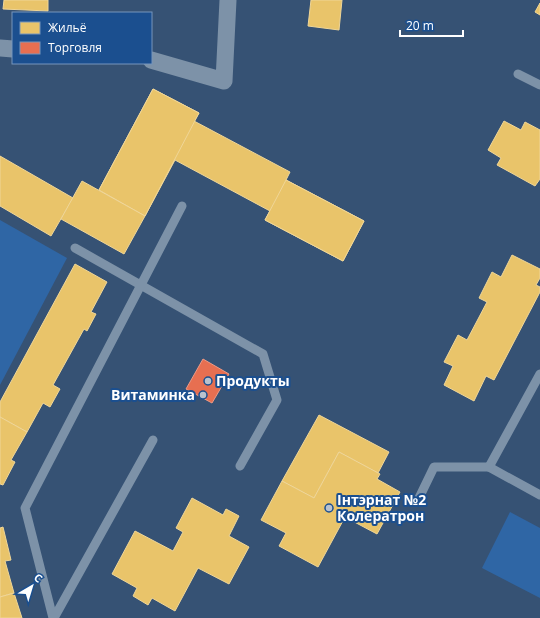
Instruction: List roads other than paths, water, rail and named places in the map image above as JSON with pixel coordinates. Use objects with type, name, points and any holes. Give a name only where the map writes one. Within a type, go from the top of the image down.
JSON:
[{"type":"street","points":[[152,60],[224,81],[228,0]]},
{"type":"street","points":[[0,48],[12,49]]},
{"type":"lane","points":[[518,74],[540,85]]},
{"type":"lane","points":[[53,618],[25,508],[182,206]]},
{"type":"lane","points":[[75,248],[263,354],[276,400],[240,466]]},
{"type":"lane","points":[[489,467],[540,374]]},
{"type":"lane","points":[[53,618],[153,440]]},
{"type":"lane","points":[[419,498],[434,468],[489,467],[540,495]]},
{"type":"place","name":"Продукты","points":[[208,381]]},
{"type":"place","name":"Витаминка","points":[[203,395]]},
{"type":"place","name":"Інтэрнат №2 Колератрон","points":[[329,508]]}]
